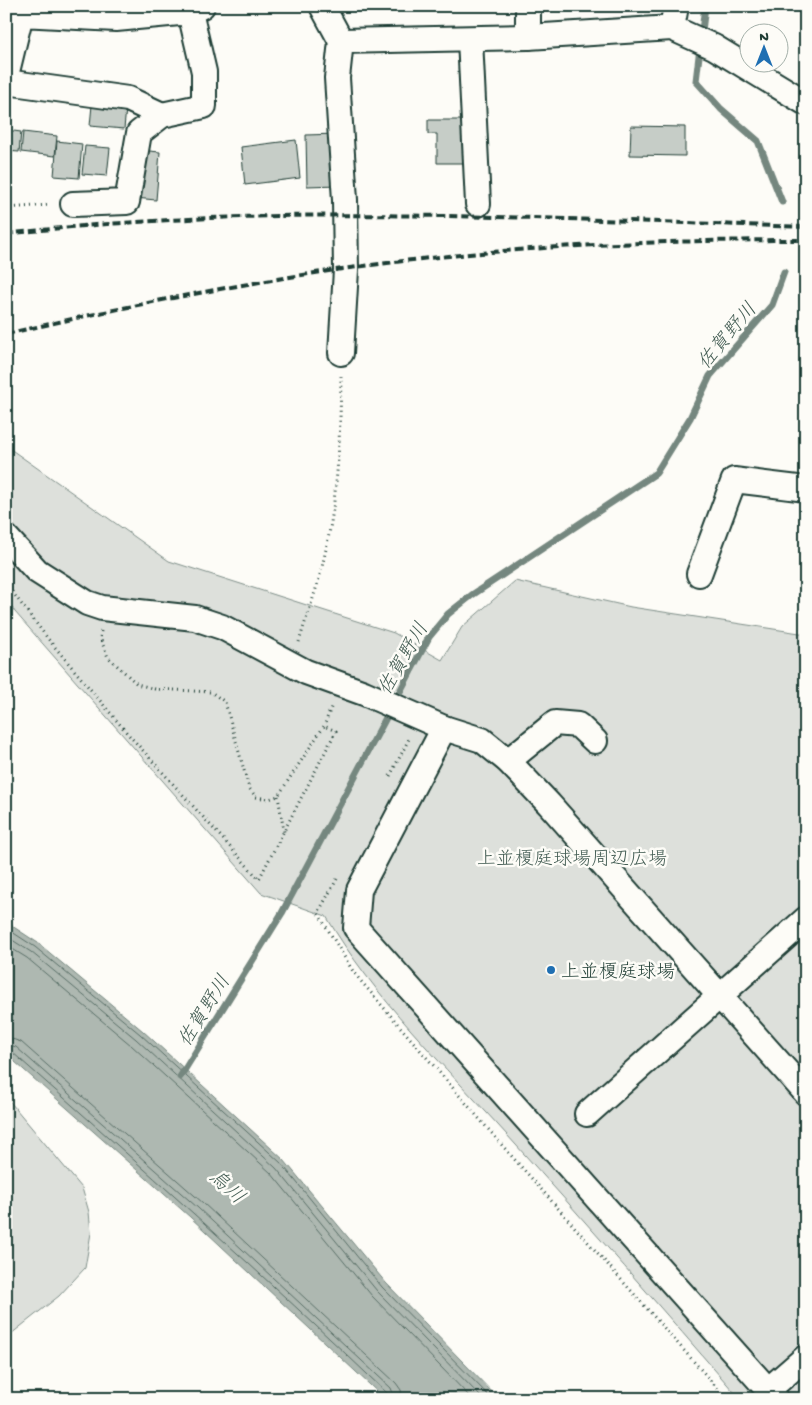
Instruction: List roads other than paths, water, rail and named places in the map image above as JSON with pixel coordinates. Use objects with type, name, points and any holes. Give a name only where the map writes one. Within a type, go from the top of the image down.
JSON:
[{"type":"street","points":[[322,6],[341,41],[337,78],[345,200],[346,270],[341,353]]},
{"type":"street","points":[[528,6],[528,37]]},
{"type":"street","points":[[6,76],[21,14],[116,19],[196,9],[204,72],[204,106],[162,115],[139,133],[127,202],[73,204]]},
{"type":"street","points":[[341,41],[528,37],[676,22],[806,103]]},
{"type":"street","points":[[470,39],[478,204]]},
{"type":"street","points":[[6,82],[128,99],[162,115]]},
{"type":"street","points":[[698,574],[734,480],[806,490]]},
{"type":"street","points":[[6,537],[37,571],[87,603],[102,608],[195,618],[222,627],[292,665],[364,693],[444,728],[482,740],[508,761],[806,1093]]},
{"type":"street","points":[[508,761],[555,723],[578,725],[595,741]]},
{"type":"street","points":[[444,728],[359,890],[356,928],[772,1394],[806,1357]]},
{"type":"street","points":[[587,1114],[806,919]]},
{"type":"water","name":"烏川","points":[[6,922],[38,943],[143,1031],[284,1160],[386,1283],[499,1399],[385,1399],[190,1217],[6,1054]]},
{"type":"waterway","name":"佐賀野川","points":[[705,6],[696,81],[721,109],[758,141],[782,202]]},
{"type":"waterway","name":"佐賀野川","points":[[180,1077],[282,913],[429,637],[448,614],[472,595],[656,473],[690,418],[710,376],[772,305],[784,272]]},
{"type":"railway","points":[[6,234],[106,224],[205,218],[406,215],[806,227]]},
{"type":"railway","points":[[6,334],[171,298],[282,278],[393,262],[583,246],[672,242],[806,240]]},
{"type":"place","name":"上並榎庭球場","points":[[551,970]]},
{"type":"park label","name":"上並榎庭球場周辺広場","points":[[572,857]]}]
